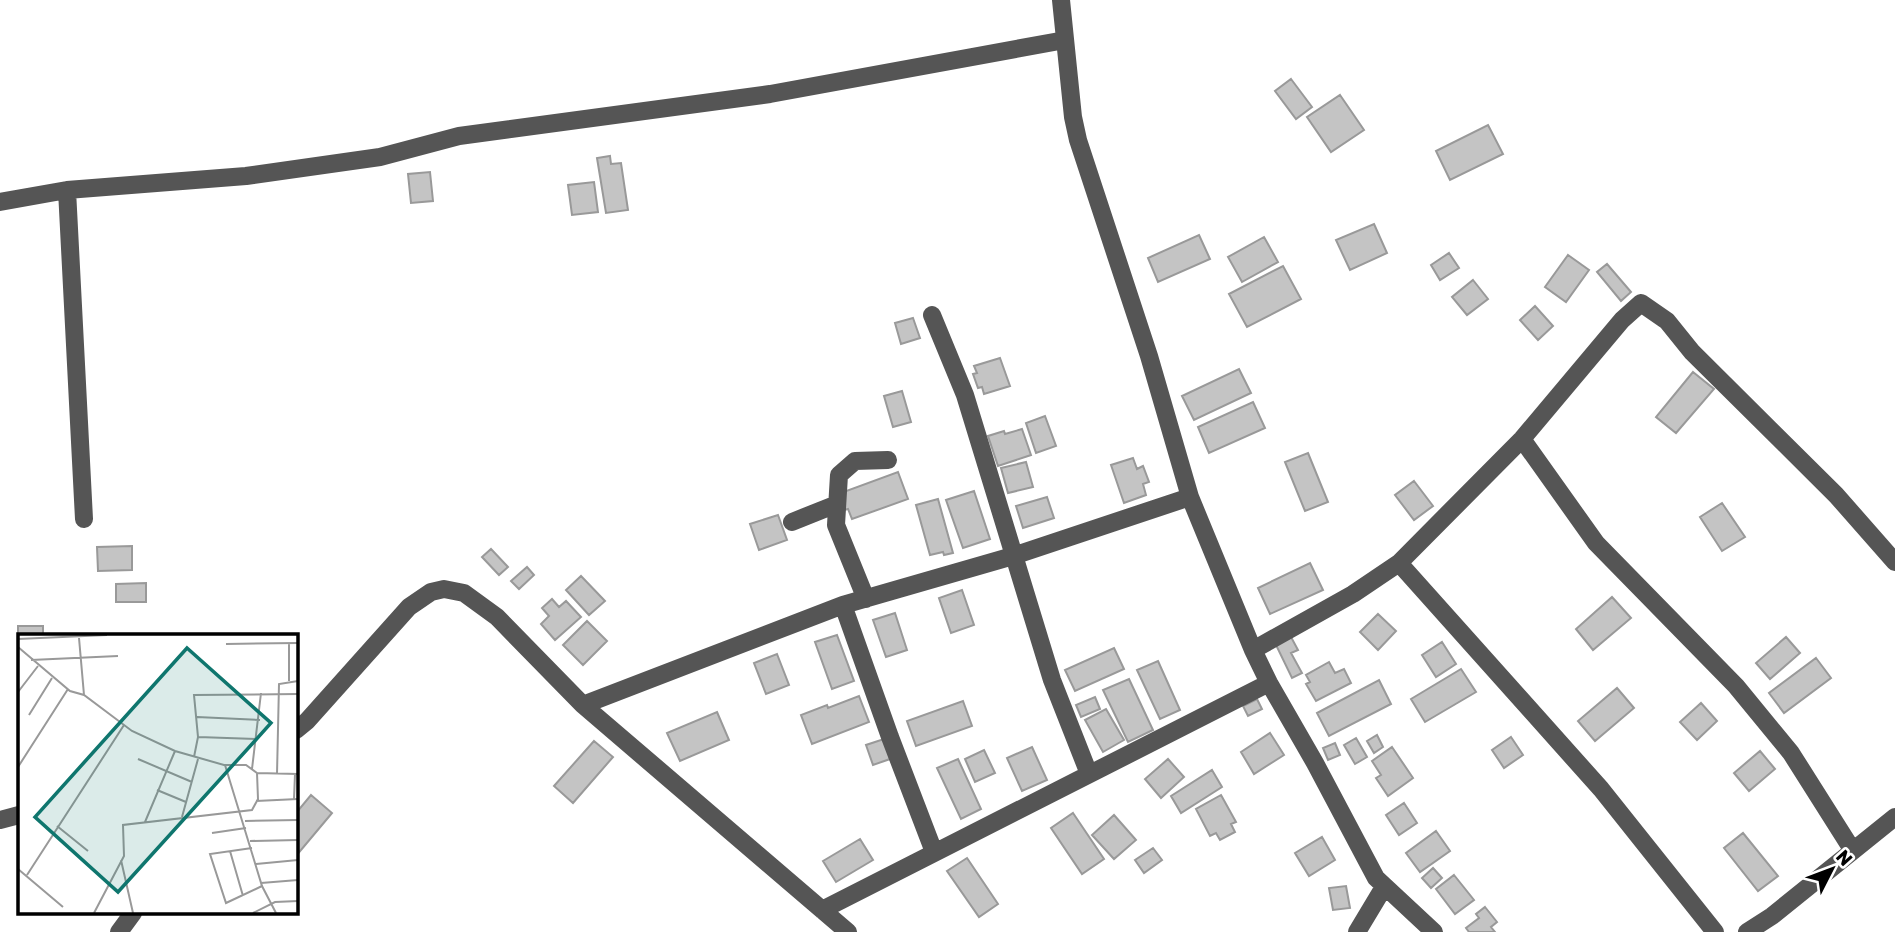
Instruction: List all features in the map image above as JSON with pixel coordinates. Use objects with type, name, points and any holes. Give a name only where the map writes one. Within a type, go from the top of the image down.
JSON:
[{"type":"street","points":[[1061,0],[1073,117],[1078,140],[1149,356],[1190,497],[1269,683],[1377,878],[1434,932]]},
{"type":"street","points":[[0,202],[67,190],[246,177],[380,157],[459,136],[770,94],[1065,40]]},
{"type":"street","points":[[67,190],[84,519]]},
{"type":"street","points":[[1253,650],[1353,594],[1399,562],[1522,439],[1622,320],[1641,303],[1667,321],[1692,352],[1836,495],[1895,562]]},
{"type":"street","points":[[932,315],[965,395],[1052,680],[1089,775]]},
{"type":"street","points":[[1522,439],[1596,543],[1736,686],[1791,753],[1853,851]]},
{"type":"street","points":[[866,599],[836,525],[839,475],[855,461],[888,460]]},
{"type":"street","points":[[583,705],[843,605],[1013,556],[1190,497]]},
{"type":"street","points":[[792,523],[837,504]]},
{"type":"street","points":[[1399,562],[1601,789],[1715,932]]},
{"type":"street","points":[[298,728],[409,607],[432,592],[444,589],[464,593],[497,617],[583,705],[848,932]]},
{"type":"street","points":[[843,605],[934,852]]},
{"type":"street","points":[[822,910],[1269,683]]},
{"type":"street","points":[[0,820],[18,815]]},
{"type":"street","points":[[1746,932],[1772,916],[1895,817]]},
{"type":"street","points":[[1357,932],[1384,887]]},
{"type":"street","points":[[119,932],[133,914]]},
{"type":"building","points":[[1291,79],[1312,107],[1296,119],[1275,91]]},
{"type":"building","points":[[1340,95],[1364,130],[1331,152],[1307,117]]},
{"type":"building","points":[[1488,125],[1503,154],[1450,180],[1436,151]]},
{"type":"building","points":[[610,156],[611,164],[621,163],[628,210],[606,213],[597,158]]},
{"type":"building","points":[[430,172],[433,201],[411,203],[408,174]]},
{"type":"building","points":[[594,182],[598,212],[572,215],[568,185]]},
{"type":"building","points":[[1374,224],[1387,253],[1350,270],[1336,240]]},
{"type":"building","points":[[1199,235],[1210,259],[1158,282],[1148,258]]},
{"type":"building","points":[[1264,237],[1278,262],[1242,282],[1228,257]]},
{"type":"building","points":[[1449,253],[1459,268],[1440,280],[1431,265]]},
{"type":"building","points":[[1568,255],[1589,270],[1566,302],[1545,287]]},
{"type":"building","points":[[1607,264],[1631,292],[1621,301],[1597,272]]},
{"type":"building","points":[[1283,266],[1301,299],[1247,327],[1229,294]]},
{"type":"building","points":[[1473,280],[1488,299],[1467,315],[1452,297]]},
{"type":"building","points":[[1535,306],[1553,326],[1538,340],[1520,320]]},
{"type":"building","points":[[913,318],[920,338],[901,344],[895,323]]},
{"type":"building","points":[[1000,358],[1010,386],[984,394],[982,387],[978,388],[973,374],[977,373],[974,366]]},
{"type":"building","points":[[1239,369],[1251,393],[1194,420],[1182,396]]},
{"type":"building","points":[[1693,372],[1714,389],[1676,433],[1656,417]]},
{"type":"building","points":[[902,391],[911,422],[893,427],[884,396]]},
{"type":"building","points":[[1253,402],[1265,428],[1209,453],[1198,427]]},
{"type":"building","points":[[1045,416],[1056,446],[1036,453],[1026,423]]},
{"type":"building","points":[[1022,429],[1031,455],[998,466],[988,436]]},
{"type":"building","points":[[1308,453],[1328,502],[1305,511],[1285,462]]},
{"type":"building","points":[[1133,458],[1137,469],[1143,466],[1149,482],[1143,484],[1146,495],[1124,503],[1111,465]]},
{"type":"building","points":[[1026,462],[1033,487],[1008,493],[1001,468]]},
{"type":"building","points":[[898,472],[908,499],[852,519],[848,509],[844,510],[838,494]]},
{"type":"building","points":[[1414,481],[1433,506],[1414,520],[1395,495]]},
{"type":"building","points":[[974,491],[990,539],[963,548],[946,500]]},
{"type":"building","points":[[1047,497],[1054,518],[1023,528],[1016,506]]},
{"type":"building","points":[[938,499],[953,553],[930,555],[916,505]]},
{"type":"building","points":[[1722,503],[1745,537],[1722,551],[1700,517]]},
{"type":"building","points":[[778,515],[787,540],[759,550],[750,524]]},
{"type":"building","points":[[132,546],[132,570],[98,571],[97,547]]},
{"type":"building","points":[[491,549],[508,567],[499,575],[482,557]]},
{"type":"building","points":[[1310,563],[1323,590],[1270,614],[1258,588]]},
{"type":"building","points":[[527,567],[534,575],[519,589],[511,581]]},
{"type":"building","points":[[581,576],[605,601],[589,615],[566,590]]},
{"type":"building","points":[[146,583],[146,602],[116,602],[116,584]]},
{"type":"building","points":[[962,590],[974,625],[951,633],[939,598]]},
{"type":"building","points":[[1612,597],[1631,618],[1593,650],[1576,629]]},
{"type":"building","points":[[552,599],[559,607],[566,601],[581,617],[555,640],[541,624],[549,616],[542,608]]},
{"type":"building","points":[[895,613],[907,650],[886,657],[873,620]]},
{"type":"building","points":[[1378,614],[1396,631],[1378,650],[1360,632]]},
{"type":"building","points":[[587,621],[607,641],[583,665],[563,645]]},
{"type":"building","points":[[18,626],[43,626],[43,634],[18,634]]},
{"type":"building","points":[[837,635],[854,681],[832,689],[815,642]]},
{"type":"building","points":[[1291,637],[1298,650],[1291,653],[1302,673],[1292,678],[1276,645]]},
{"type":"building","points":[[1786,637],[1800,653],[1770,679],[1756,663]]},
{"type":"building","points":[[1442,642],[1456,664],[1436,677],[1422,655]]},
{"type":"building","points":[[1114,648],[1124,669],[1075,691],[1065,670]]},
{"type":"building","points":[[777,654],[789,685],[766,694],[754,663]]},
{"type":"building","points":[[1816,658],[1831,678],[1784,713],[1769,693]]},
{"type":"building","points":[[1158,661],[1180,710],[1160,719],[1137,670]]},
{"type":"building","points":[[1329,662],[1335,673],[1344,669],[1351,683],[1316,701],[1306,684],[1310,682],[1306,675]]},
{"type":"building","points":[[1461,669],[1476,692],[1425,722],[1411,699]]},
{"type":"building","points":[[1129,679],[1153,730],[1128,742],[1103,690]]},
{"type":"building","points":[[1379,680],[1391,704],[1329,736],[1317,713]]},
{"type":"building","points":[[1617,688],[1634,708],[1595,741],[1578,721]]},
{"type":"building","points":[[859,696],[869,722],[812,744],[801,715]]},
{"type":"building","points":[[1095,697],[1100,709],[1081,717],[1076,705]]},
{"type":"building","points":[[1257,699],[1262,709],[1248,716],[1243,706]]},
{"type":"building","points":[[963,701],[972,726],[916,746],[907,721]]},
{"type":"building","points":[[1701,703],[1717,721],[1697,740],[1680,722]]},
{"type":"building","points":[[1106,709],[1124,740],[1103,752],[1085,720]]},
{"type":"building","points":[[717,712],[729,740],[680,761],[667,733]]},
{"type":"building","points":[[1270,733],[1284,755],[1254,774],[1241,752]]},
{"type":"building","points":[[1377,735],[1383,747],[1374,753],[1367,741]]},
{"type":"building","points":[[1511,737],[1523,755],[1504,768],[1492,750]]},
{"type":"building","points":[[1356,738],[1367,757],[1355,764],[1344,745]]},
{"type":"building","points":[[884,739],[890,759],[873,765],[866,745]]},
{"type":"building","points":[[594,741],[613,757],[573,803],[554,786]]},
{"type":"building","points":[[1335,743],[1340,755],[1328,760],[1323,748]]},
{"type":"building","points":[[1032,747],[1047,780],[1022,791],[1007,758]]},
{"type":"building","points":[[1392,747],[1413,778],[1388,796],[1376,778],[1381,775],[1372,761]]},
{"type":"building","points":[[984,750],[995,773],[975,782],[965,759]]},
{"type":"building","points":[[1760,751],[1775,769],[1749,791],[1734,773]]},
{"type":"building","points":[[958,759],[981,809],[961,819],[937,768]]},
{"type":"building","points":[[1168,759],[1184,777],[1161,798],[1145,779]]},
{"type":"building","points":[[1212,770],[1222,787],[1181,813],[1171,796]]},
{"type":"building","points":[[311,795],[332,813],[298,854],[298,811]]},
{"type":"building","points":[[1221,795],[1236,822],[1231,824],[1235,832],[1220,840],[1216,833],[1210,836],[1196,809]]},
{"type":"building","points":[[1404,803],[1417,823],[1399,835],[1386,815]]},
{"type":"building","points":[[1073,813],[1104,859],[1082,874],[1051,828]]},
{"type":"building","points":[[1114,815],[1136,840],[1114,859],[1092,835]]},
{"type":"building","points":[[1436,831],[1450,851],[1420,872],[1406,853]]},
{"type":"building","points":[[1743,833],[1778,876],[1758,891],[1724,848]]},
{"type":"building","points":[[1322,837],[1335,860],[1309,876],[1295,853]]},
{"type":"building","points":[[860,839],[873,860],[836,882],[823,861]]},
{"type":"building","points":[[1153,848],[1162,860],[1144,873],[1135,860]]},
{"type":"building","points":[[967,858],[998,904],[979,917],[947,871]]},
{"type":"building","points":[[1433,868],[1442,878],[1431,888],[1422,878]]},
{"type":"building","points":[[1454,875],[1474,900],[1455,914],[1436,889]]},
{"type":"building","points":[[1346,886],[1350,908],[1333,910],[1329,888]]},
{"type":"building","points":[[1485,907],[1497,922],[1491,927],[1495,932],[1469,932],[1466,928],[1479,918],[1476,914]]}]
